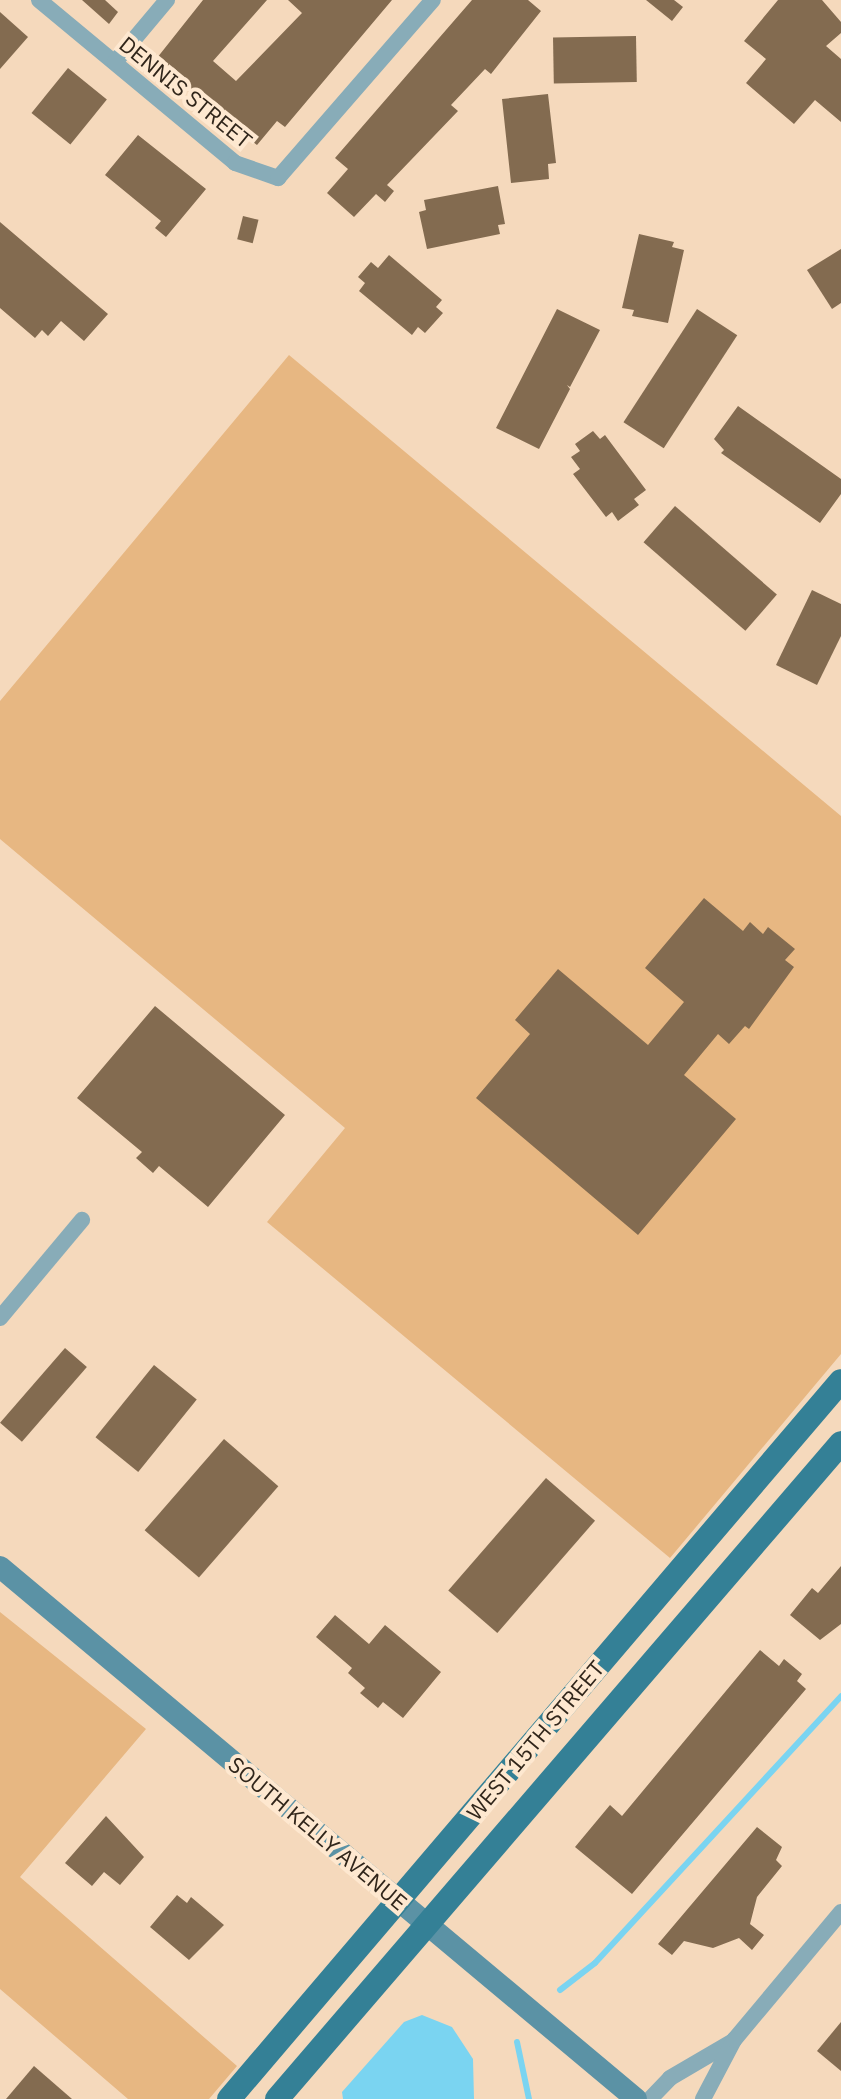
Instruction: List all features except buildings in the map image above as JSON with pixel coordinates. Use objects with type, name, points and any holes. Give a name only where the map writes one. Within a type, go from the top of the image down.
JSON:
[{"type":"main road","name":"WEST 15TH STREET","points":[[229,2099],[841,1381]]},
{"type":"main road","name":"WEST 15TH STREET","points":[[277,2099],[841,1443]]},
{"type":"main road","name":"SOUTH KELLY AVENUE","points":[[0,1567],[636,2099]]},
{"type":"street","name":"DENNIS STREET","points":[[39,0],[235,163],[278,178],[433,0]]},
{"type":"street","points":[[115,62],[167,0]]},
{"type":"street","points":[[0,1318],[82,1220]]},
{"type":"street","points":[[703,2099],[734,2040],[841,1912]]},
{"type":"street","points":[[650,2099],[670,2078],[734,2040]]},
{"type":"shaded area","points":[[289,355],[841,816],[841,1354],[670,1558],[267,1222],[345,1128],[0,839],[0,701]]},
{"type":"shaded area","points":[[0,1612],[146,1729],[20,1877],[237,2066],[209,2099],[128,2099],[0,1989]]},
{"type":"water","points":[[422,2015],[452,2027],[473,2059],[474,2099],[343,2099],[342,2092],[404,2022]]},
{"type":"waterway","points":[[560,1990],[595,1963],[841,1696]]},
{"type":"waterway","points":[[517,2042],[529,2099]]}]
